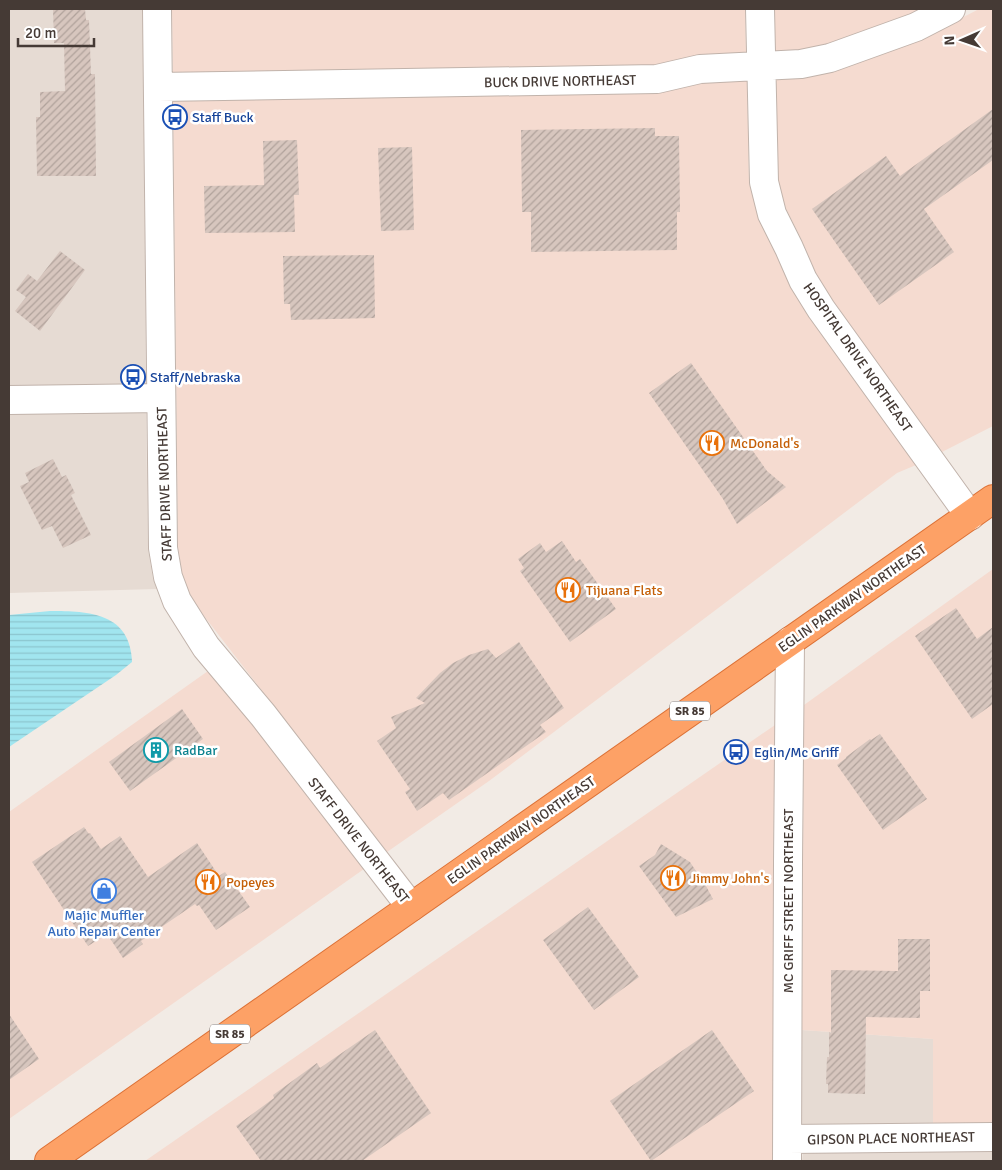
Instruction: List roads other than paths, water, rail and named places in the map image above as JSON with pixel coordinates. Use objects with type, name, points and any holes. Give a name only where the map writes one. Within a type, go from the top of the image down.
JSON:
[{"type":"highway","name":"EGLIN PARKWAY NORTHEAST","points":[[48,1161],[993,499]]},
{"type":"street","name":"STAFF DRIVE NORTHEAST","points":[[157,9],[163,548],[168,577],[177,600],[206,647],[263,715],[411,907]]},
{"type":"street","name":"HOSPITAL DRIVE NORTHEAST","points":[[760,9],[764,182],[772,214],[790,248],[803,280],[822,309],[970,516]]},
{"type":"street","name":"BUCK DRIVE NORTHEAST","points":[[158,87],[657,79],[700,69],[801,64],[830,58],[916,27],[951,9]]},
{"type":"street","points":[[9,400],[161,398]]},
{"type":"street","name":"MC GRIFF STREET NORTHEAST","points":[[788,1150],[790,641]]},
{"type":"street","name":"GIPSON PLACE NORTHEAST","points":[[788,1150],[993,1137]]},
{"type":"water","points":[[50,611],[93,614],[116,624],[124,633],[130,646],[132,662],[116,675],[9,747],[9,615]]},
{"type":"place","name":"Staff Buck","points":[[175,117]]},
{"type":"place","name":"Staff/Nebraska","points":[[133,377]]},
{"type":"place","name":"McDonald's","points":[[712,443]]},
{"type":"place","name":"Tijuana Flats","points":[[568,590]]},
{"type":"place","name":"RadBar","points":[[156,750]]},
{"type":"place","name":"Eglin/Mc Griff","points":[[736,752]]},
{"type":"place","name":"Jimmy John's","points":[[673,878]]},
{"type":"place","name":"Popeyes","points":[[208,882]]},
{"type":"place","name":"Majic Muffler Auto Repair Center","points":[[104,891]]}]
